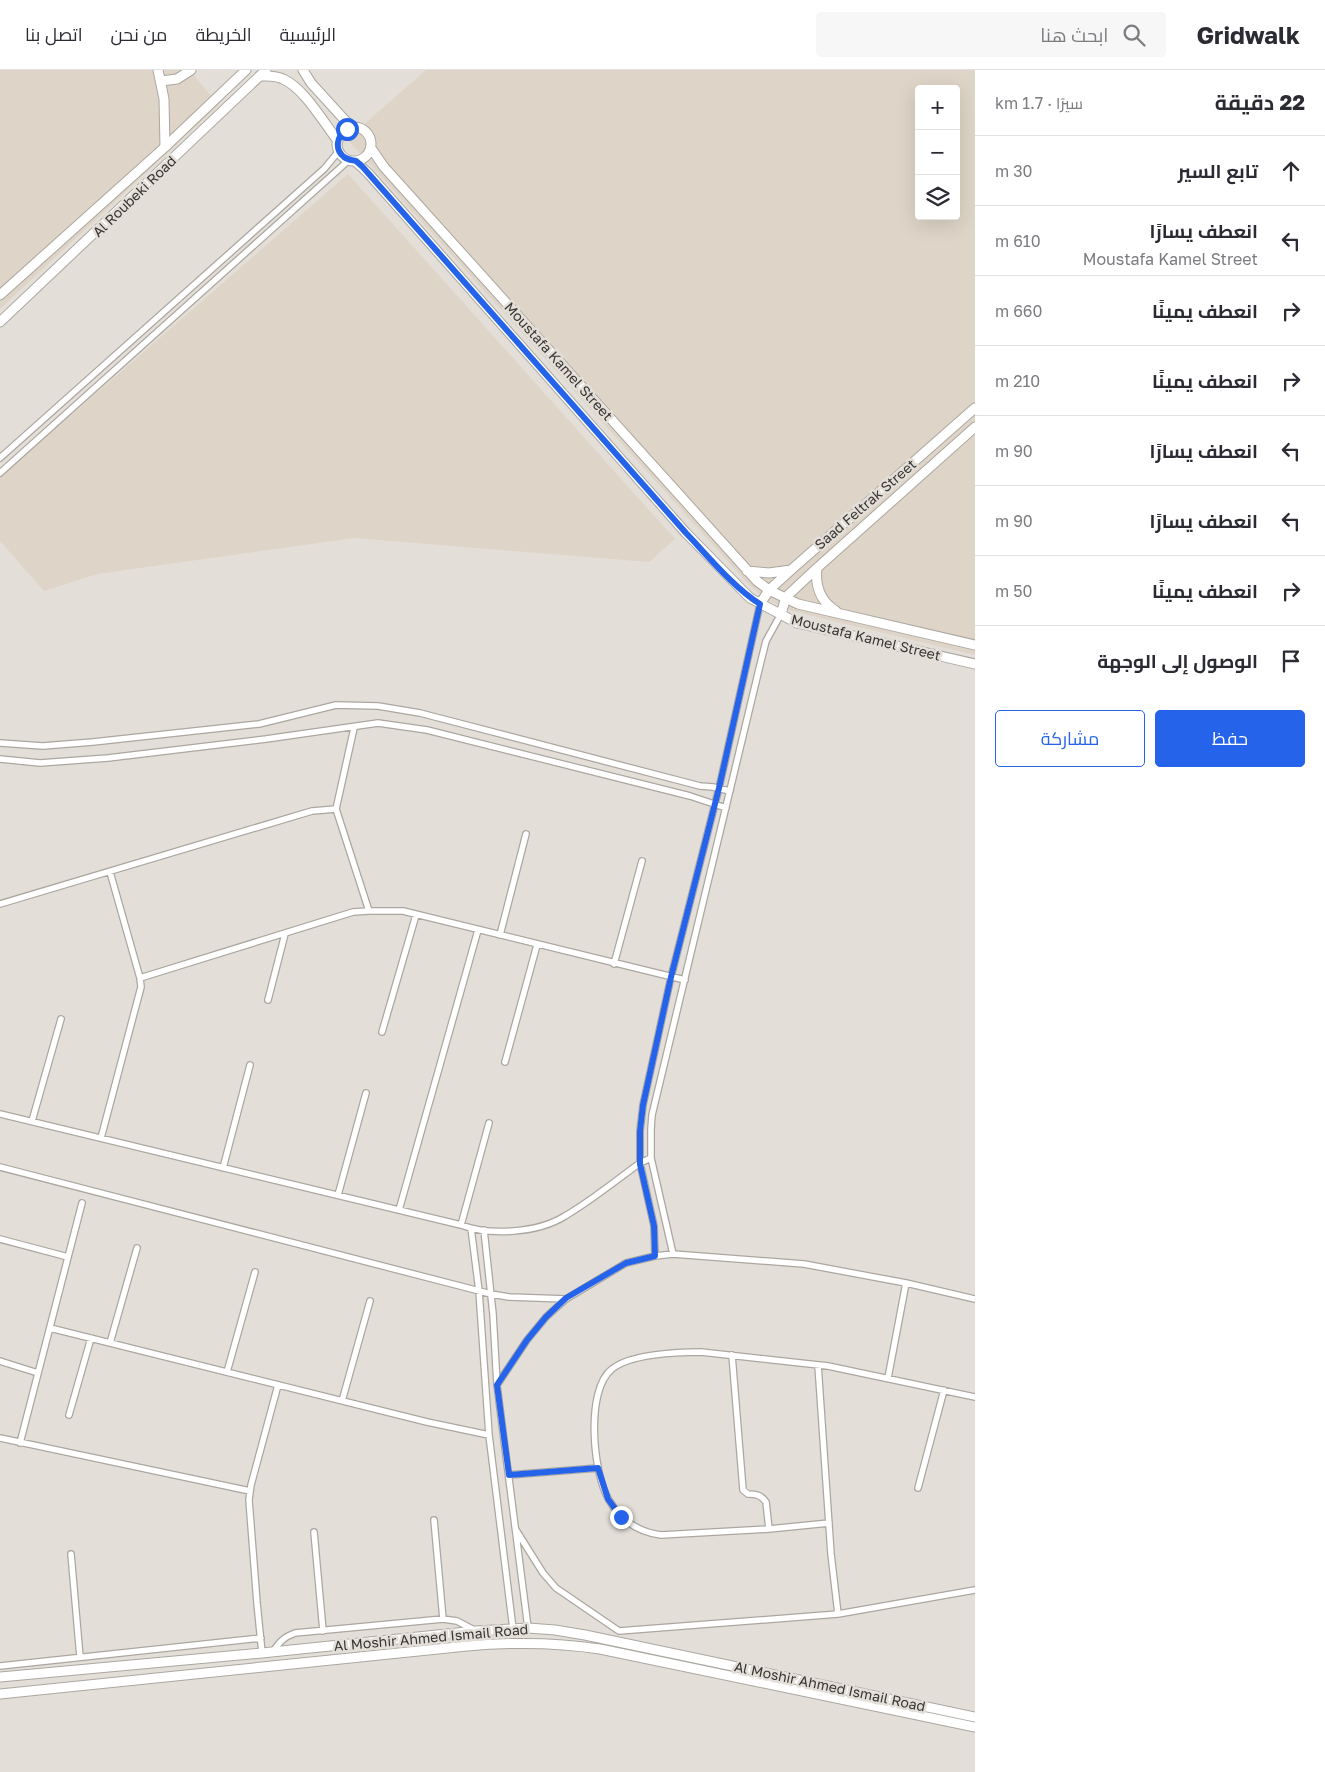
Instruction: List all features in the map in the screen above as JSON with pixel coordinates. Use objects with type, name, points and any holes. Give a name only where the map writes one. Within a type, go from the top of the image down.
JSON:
[{"type":"street","points":[[158,70],[164,99],[166,147]]},
{"type":"street","points":[[161,81],[177,79],[191,70]]},
{"type":"street","name":"Al Roubeki Road","points":[[0,296],[166,147],[246,70]]},
{"type":"street","points":[[303,70],[311,83],[352,128]]},
{"type":"street","points":[[263,73],[278,77],[293,85],[338,141],[339,151],[342,156],[352,160]]},
{"type":"street","name":"Al Roubeki Road","points":[[0,322],[263,73]]},
{"type":"street","points":[[0,473],[352,160],[367,155],[371,148],[371,141],[362,129],[352,128],[343,132],[338,141]]},
{"type":"street","name":"Moustafa Kamel Street","points":[[371,148],[384,167],[747,571],[769,590],[798,604],[975,645]]},
{"type":"street","points":[[0,458],[324,169],[339,151]]},
{"type":"street","name":"Moustafa Kamel Street","points":[[352,160],[368,173],[686,533],[750,598],[797,622],[975,664]]},
{"type":"street","name":"Saad Feltrak Street","points":[[760,604],[769,590],[975,408]]},
{"type":"street","name":"Saad Feltrak Street","points":[[781,614],[786,598],[817,568],[975,427]]},
{"type":"street","points":[[858,511],[868,523]]},
{"type":"street","points":[[842,524],[852,536]]},
{"type":"street","points":[[817,568],[817,586],[821,595],[826,602],[841,613]]},
{"type":"street","points":[[747,571],[769,573],[791,570]]},
{"type":"street","points":[[655,1256],[654,1226],[640,1164],[640,1131],[643,1105],[671,977],[713,805],[719,788],[760,604]]},
{"type":"street","points":[[673,1254],[651,1158],[650,1129],[652,1115],[766,641],[781,614]]},
{"type":"street","points":[[747,662],[760,665]]},
{"type":"street","points":[[0,743],[43,746],[92,742],[259,724],[336,705],[378,706],[420,713],[700,786],[730,790]]},
{"type":"street","points":[[0,759],[40,763],[108,758],[354,728],[378,723],[427,730],[690,796],[726,808]]},
{"type":"street","points":[[354,728],[336,809],[369,911]]},
{"type":"street","points":[[0,904],[312,812],[336,809]]},
{"type":"street","points":[[500,935],[526,834]]},
{"type":"street","points":[[614,964],[642,861]]},
{"type":"street","points":[[101,1138],[140,996],[140,978],[110,872]]},
{"type":"street","points":[[140,978],[353,912],[403,911],[684,980]]},
{"type":"street","points":[[382,1032],[416,914]]},
{"type":"street","points":[[400,1210],[478,930]]},
{"type":"street","points":[[268,1000],[285,934]]},
{"type":"street","points":[[504,1062],[537,945]]},
{"type":"street","points":[[32,1121],[60,1019]]},
{"type":"street","points":[[223,1168],[250,1065]]},
{"type":"street","points":[[338,1195],[366,1093]]},
{"type":"street","points":[[0,1114],[484,1230],[500,1231],[543,1226],[564,1217],[651,1158]]},
{"type":"street","points":[[461,1225],[489,1123]]},
{"type":"street","points":[[0,1166],[491,1294],[509,1297],[566,1298]]},
{"type":"street","points":[[20,1443],[82,1203]]},
{"type":"street","points":[[471,1228],[479,1291],[489,1435],[513,1629]]},
{"type":"street","points":[[484,1230],[491,1294],[497,1385],[532,1642]]},
{"type":"street","points":[[0,1239],[68,1257]]},
{"type":"street","points":[[110,1343],[137,1248]]},
{"type":"street","points":[[497,1385],[527,1340],[546,1317],[566,1298],[626,1263],[655,1256],[673,1254],[804,1264],[906,1283],[975,1300]]},
{"type":"street","points":[[227,1372],[255,1272]]},
{"type":"street","points":[[888,1378],[906,1283]]},
{"type":"street","points":[[342,1400],[370,1301]]},
{"type":"street","points":[[50,1328],[489,1435]]},
{"type":"street","points":[[70,1415],[91,1338]]},
{"type":"street","points":[[828,1523],[769,1529],[661,1535],[639,1530],[621,1517],[608,1499],[598,1468],[594,1420],[599,1392],[606,1375],[612,1368],[633,1360],[688,1352],[818,1365],[975,1397]]},
{"type":"street","points":[[732,1355],[743,1490],[748,1494],[756,1494],[764,1499],[769,1529]]},
{"type":"street","points":[[0,1361],[38,1373]]},
{"type":"street","points":[[818,1365],[828,1523],[838,1614]]},
{"type":"street","points":[[262,1653],[249,1514],[250,1491],[278,1385]]},
{"type":"street","points":[[918,1488],[944,1390]]},
{"type":"street","points":[[0,1438],[250,1491]]},
{"type":"street","points":[[509,1475],[598,1468]]},
{"type":"street","points":[[434,1520],[443,1619]]},
{"type":"street","points":[[516,1530],[542,1573],[556,1588],[619,1631],[838,1614],[975,1590]]},
{"type":"street","points":[[314,1532],[323,1631]]},
{"type":"street","points":[[70,1554],[80,1657]]},
{"type":"street","points":[[273,1652],[285,1637],[295,1633],[443,1619],[457,1621],[476,1631]]},
{"type":"street","name":"Al Moshir Ahmed Ismail Road","points":[[0,1677],[476,1631],[530,1628],[555,1630],[616,1641],[975,1717]]},
{"type":"street","points":[[616,1641],[619,1631]]},
{"type":"street","points":[[0,1666],[261,1638]]},
{"type":"street","name":"Al Moshir Ahmed Ismail Road","points":[[0,1694],[467,1646],[532,1642],[600,1649],[975,1727]]},
{"type":"shaded area","points":[[0,70],[189,70],[219,105],[0,309]]},
{"type":"shaded area","points":[[426,70],[975,70],[975,655],[792,611],[767,600],[749,585],[347,139]]},
{"type":"shaded area","points":[[348,174],[675,539],[649,562],[354,538],[97,574],[44,591],[0,541],[0,477]]},
{"type":"route","points":[[347,129],[338,141],[339,151],[342,156],[355,161],[368,173],[686,533],[750,598],[760,604],[719,788],[713,805],[671,977],[643,1105],[639,1145],[640,1164],[654,1226],[656,1240],[655,1256],[626,1263],[566,1298],[546,1317],[527,1340],[497,1385],[509,1475],[598,1468],[608,1499],[621,1517]]}]
